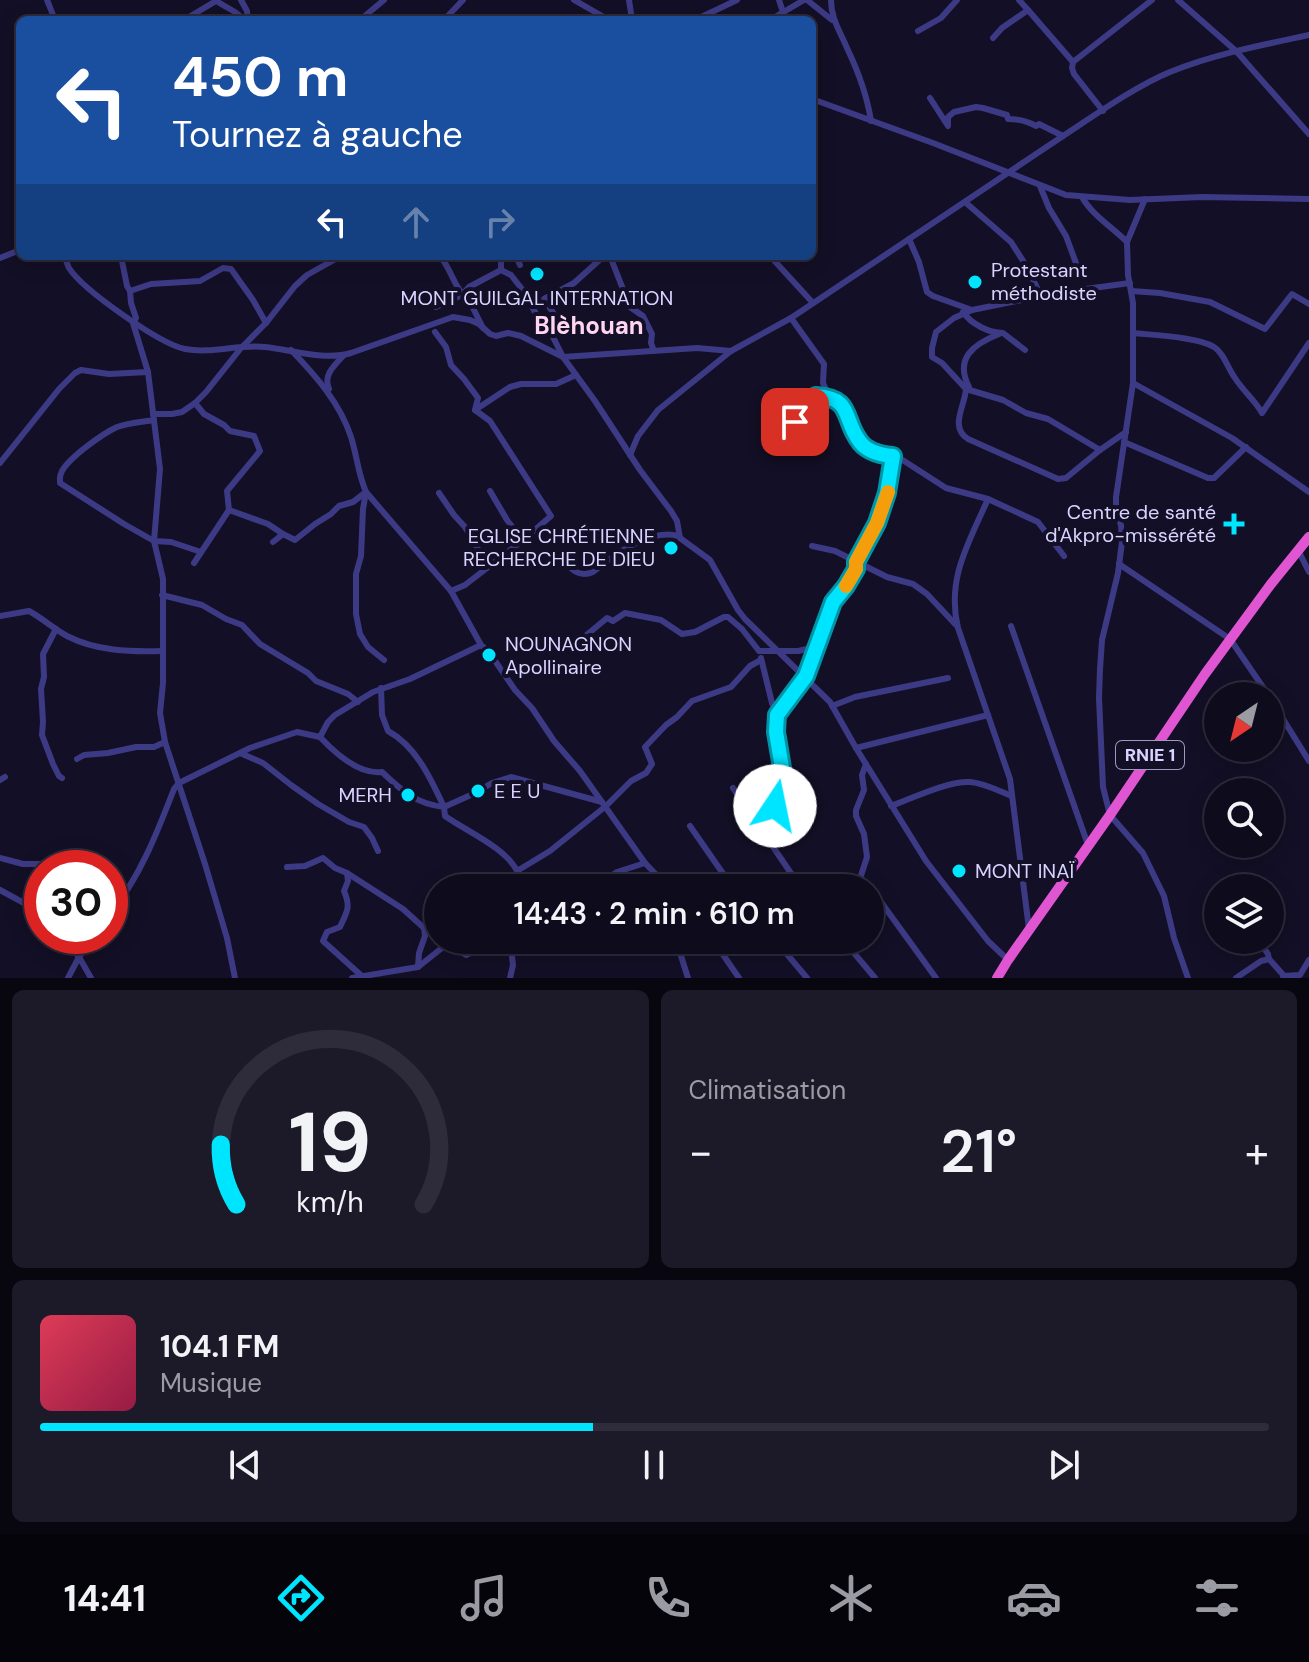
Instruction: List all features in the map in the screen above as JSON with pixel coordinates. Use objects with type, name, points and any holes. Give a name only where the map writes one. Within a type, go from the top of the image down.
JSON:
[{"type":"highway","name":"RNIE 1","points":[[1003,976],[1008,960],[1230,639],[1309,537]]},
{"type":"street","points":[[365,16],[384,0]]},
{"type":"street","points":[[448,16],[463,0]]},
{"type":"street","points":[[574,0],[602,16]]},
{"type":"street","points":[[703,16],[737,0]]},
{"type":"street","points":[[779,0],[783,12]]},
{"type":"street","points":[[776,16],[805,0],[834,22]]},
{"type":"street","points":[[831,0],[834,22],[856,68],[868,101],[871,121]]},
{"type":"street","points":[[918,31],[941,18],[957,0]]},
{"type":"street","points":[[1019,0],[1073,62]]},
{"type":"street","points":[[1103,111],[1074,74],[1073,62],[1152,0]]},
{"type":"street","points":[[1178,0],[1236,51],[1309,134]]},
{"type":"street","points":[[191,16],[216,1],[240,16]]},
{"type":"street","points":[[993,38],[1028,10]]},
{"type":"street","points":[[630,455],[638,436],[658,410],[731,351],[791,318],[1103,111],[1167,73],[1219,54],[1309,35]]},
{"type":"street","points":[[930,98],[948,126],[948,117],[954,112],[983,108],[1007,115],[1008,119],[1036,126],[1039,124],[1063,136]]},
{"type":"street","points":[[816,100],[1066,195],[1145,199],[1309,199]]},
{"type":"street","points":[[1040,186],[1066,236],[1080,274]]},
{"type":"street","points":[[1082,197],[1094,214],[1112,226],[1127,242]]},
{"type":"street","points":[[1145,199],[1127,242],[1133,383],[1116,497],[1122,542],[1102,640],[1099,698],[1103,787],[1110,815],[1143,853],[1161,888],[1186,977]]},
{"type":"street","points":[[965,202],[1011,242],[1041,296]]},
{"type":"street","points":[[909,239],[927,292],[972,310]]},
{"type":"street","points":[[66,260],[76,275],[133,323],[182,348],[208,351],[262,347],[343,356],[453,317],[470,320],[496,336],[508,333],[521,336],[563,357],[697,348],[731,351]]},
{"type":"street","points":[[122,260],[136,318],[133,323],[148,372],[160,469],[154,541],[163,579],[160,713],[165,742],[210,879],[235,978]]},
{"type":"street","points":[[201,552],[171,542],[154,541],[63,486],[59,479],[61,472],[68,463],[116,427],[182,412],[195,403],[301,280],[334,260]]},
{"type":"street","points":[[443,260],[483,328]]},
{"type":"street","points":[[501,260],[501,270]]},
{"type":"street","points":[[518,260],[520,265]]},
{"type":"street","points":[[552,335],[560,323],[544,299],[574,283],[602,260]]},
{"type":"street","points":[[609,260],[630,307],[643,316],[652,334],[654,351]]},
{"type":"street","points":[[774,260],[813,303]]},
{"type":"street","points":[[130,291],[151,284],[200,281],[223,268],[231,269],[266,323]]},
{"type":"street","points":[[436,307],[501,270]]},
{"type":"street","points":[[501,270],[511,275],[525,293],[563,357],[677,521],[678,536]]},
{"type":"street","points":[[1100,450],[1048,419],[968,389],[932,355],[936,332],[963,312],[1041,296],[1130,283]]},
{"type":"street","points":[[1131,291],[1210,302],[1265,329],[1292,294],[1309,304]]},
{"type":"street","points":[[963,312],[967,319],[1003,333],[1025,350]]},
{"type":"street","points":[[791,318],[824,364],[823,383],[795,422]]},
{"type":"street","points":[[435,332],[446,347],[451,365],[478,398],[475,410]]},
{"type":"street","points":[[1133,333],[1190,340],[1215,347],[1262,413],[1309,343]]},
{"type":"street","points":[[999,334],[976,347],[964,361],[963,372],[968,389],[958,426],[960,434],[1062,480],[1126,432]]},
{"type":"street","points":[[291,350],[313,372],[342,415],[366,492],[451,591],[481,645],[580,771],[654,874]]},
{"type":"street","points":[[333,400],[327,383],[328,375],[343,356]]},
{"type":"street","points":[[0,463],[75,373],[81,370],[109,374],[148,372]]},
{"type":"street","points":[[475,410],[510,387],[556,384],[576,375]]},
{"type":"street","points":[[823,383],[829,397],[847,412],[857,438],[873,452],[901,459],[955,492],[988,499],[1038,522],[1064,556]]},
{"type":"street","points":[[1133,383],[1246,447],[1309,492]]},
{"type":"street","points":[[816,396],[829,397]]},
{"type":"street","points":[[194,563],[229,510],[227,491],[260,451],[254,436],[230,431],[204,414],[195,403]]},
{"type":"street","points":[[451,591],[465,585],[551,516],[490,421],[475,410]]},
{"type":"street","points":[[1124,442],[1208,478],[1214,478],[1246,447]]},
{"type":"street","points":[[777,715],[806,676],[833,602],[846,586],[877,523],[887,493],[893,456]]},
{"type":"street","points":[[490,491],[523,540]]},
{"type":"street","points":[[229,510],[268,524],[295,540],[339,506],[353,502],[366,492]]},
{"type":"street","points":[[366,492],[361,556],[356,574],[356,614],[360,634],[368,647],[384,660]]},
{"type":"street","points":[[439,493],[465,527],[488,566]]},
{"type":"street","points":[[988,499],[966,548],[953,604],[958,628],[1010,779],[1029,929]]},
{"type":"street","points":[[559,554],[574,572],[587,575],[626,548],[668,533],[678,536],[710,560],[738,610],[826,696],[926,861],[988,941],[1008,960]]},
{"type":"street","points":[[273,542],[283,534]]},
{"type":"street","points":[[812,546],[835,551],[856,565],[913,584],[927,594],[958,628]]},
{"type":"street","points":[[1298,550],[1309,572]]},
{"type":"street","points":[[1119,564],[1230,639],[1259,682]]},
{"type":"street","points":[[162,595],[202,605],[242,625],[260,644],[316,681],[348,694],[358,702]]},
{"type":"street","points":[[939,606],[953,604]]},
{"type":"street","points":[[0,616],[29,611],[70,638],[96,647],[130,652],[162,651]]},
{"type":"street","points":[[571,648],[607,618],[613,621],[625,613],[661,620],[682,634],[695,632],[724,617],[742,629],[759,651],[777,715],[776,732],[783,780],[776,792],[771,845]]},
{"type":"street","points":[[1011,626],[1088,845]]},
{"type":"street","points":[[56,629],[43,654],[42,735],[62,778]]},
{"type":"street","points":[[759,651],[807,649],[817,641]]},
{"type":"street","points":[[320,737],[335,715],[381,688],[410,679],[481,645]]},
{"type":"street","points":[[381,688],[382,715],[388,731],[401,738],[415,754],[436,790],[445,816],[504,852],[517,871],[550,851],[631,781],[646,773],[652,764],[645,747],[692,701],[731,687],[750,666],[761,660]]},
{"type":"street","points":[[832,706],[855,697],[948,678]]},
{"type":"street","points":[[856,748],[988,715]]},
{"type":"street","points":[[1284,721],[1309,760]]},
{"type":"street","points":[[128,888],[151,848],[179,783],[240,753],[297,732],[320,737],[339,756],[373,773],[382,772],[412,797],[427,805],[444,807],[511,777],[604,804]]},
{"type":"street","points":[[77,759],[84,755],[154,747],[165,742]]},
{"type":"street","points":[[240,753],[263,763],[318,804],[364,827],[378,851]]},
{"type":"street","points":[[862,874],[867,848],[856,810],[864,790],[862,775],[866,764]]},
{"type":"street","points":[[891,806],[958,783],[970,782],[1012,796]]},
{"type":"street","points":[[733,788],[789,873]]},
{"type":"street","points":[[690,826],[723,874]]},
{"type":"street","points":[[0,858],[24,864]]},
{"type":"street","points":[[287,867],[305,866],[323,858],[403,909],[424,928],[418,967]]},
{"type":"street","points":[[614,874],[645,863]]},
{"type":"street","points":[[347,873],[344,891],[349,902],[347,913],[340,927],[327,932],[323,941],[362,977]]},
{"type":"street","points":[[0,890],[24,903]]},
{"type":"street","points":[[884,906],[936,978]]},
{"type":"street","points":[[77,954],[91,978]]},
{"type":"street","points":[[68,978],[81,954]]},
{"type":"street","points":[[352,978],[418,967],[434,954]]},
{"type":"street","points":[[510,978],[512,954]]},
{"type":"street","points":[[680,954],[688,978]]},
{"type":"street","points":[[723,954],[739,978]]},
{"type":"street","points":[[787,954],[807,978]]},
{"type":"street","points":[[855,954],[875,978]]},
{"type":"street","points":[[1268,954],[1285,977],[1300,975],[1309,960]]},
{"type":"street","points":[[1236,978],[1269,959]]},
{"type":"slow traffic","points":[[846,586],[877,523],[888,492]]},
{"type":"place","name":"MONT GUILGAL INTERNATION","points":[[537,274]]},
{"type":"place","name":"Protestant méthodiste","points":[[975,282]]},
{"type":"place","name":"Centre de santé d'Akpro-missérété","points":[[1234,524]]},
{"type":"place","name":"EGLISE CHRÉTIENNE RECHERCHE DE DIEU","points":[[671,548]]},
{"type":"place","name":"NOUNAGNON Apollinaire","points":[[489,655]]},
{"type":"place","name":"E E U","points":[[478,791]]},
{"type":"place","name":"MERH","points":[[408,795]]},
{"type":"place","name":"MONT INAÏ","points":[[959,871]]},
{"type":"district","name":"Blèhouan","points":[[589,326]]},
{"type":"route","points":[[775,806],[776,792],[783,780],[776,732],[777,715],[806,676],[828,612],[856,569],[856,562],[877,523],[891,478],[893,456],[873,452],[861,443],[845,409],[829,397],[816,396],[795,422]]}]
